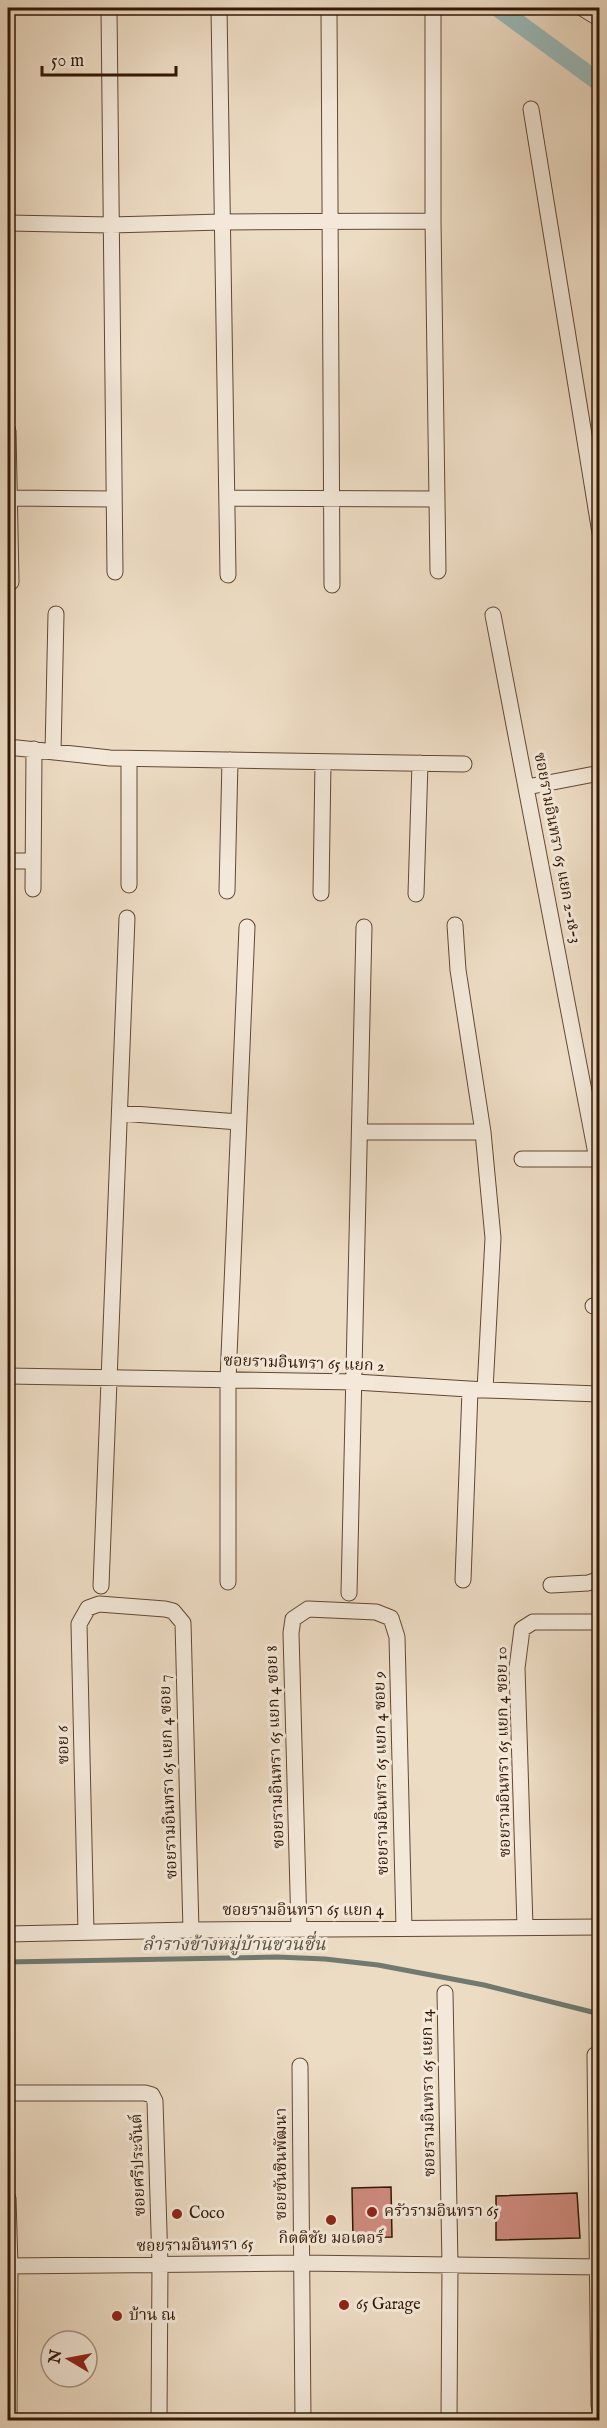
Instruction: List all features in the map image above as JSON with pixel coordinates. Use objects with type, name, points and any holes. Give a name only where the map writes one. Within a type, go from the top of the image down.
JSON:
[{"type":"street","points":[[109,8],[115,572]]},
{"type":"street","points":[[219,8],[228,575]]},
{"type":"street","points":[[329,8],[332,222],[332,585]]},
{"type":"street","points":[[433,8],[433,221],[438,571]]},
{"type":"street","points":[[582,8],[600,19]]},
{"type":"street","points":[[531,109],[600,533]]},
{"type":"street","points":[[8,223],[111,225],[433,221]]},
{"type":"street","points":[[8,431],[10,582]]},
{"type":"street","points":[[9,498],[113,499]]},
{"type":"street","points":[[227,498],[436,499]]},
{"type":"street","points":[[53,752],[56,614]]},
{"type":"street","name":"ซอยรามอินทรา 65 แยก 2-18-3","points":[[493,615],[598,1159]]},
{"type":"street","points":[[8,747],[129,759],[464,764]]},
{"type":"street","points":[[33,889],[34,749]]},
{"type":"street","points":[[129,759],[129,885]]},
{"type":"street","points":[[227,891],[230,760]]},
{"type":"street","points":[[321,893],[323,762]]},
{"type":"street","points":[[416,894],[420,763]]},
{"type":"street","points":[[527,787],[600,773]]},
{"type":"street","points":[[8,861],[33,861]]},
{"type":"street","points":[[101,1586],[127,918]]},
{"type":"street","points":[[455,925],[459,981],[483,1132],[493,1238],[463,1580]]},
{"type":"street","points":[[228,1582],[228,1380],[247,927]]},
{"type":"street","points":[[349,1593],[364,927]]},
{"type":"street","points":[[120,1113],[239,1122]]},
{"type":"street","points":[[360,1132],[483,1132]]},
{"type":"street","points":[[522,1159],[598,1159]]},
{"type":"street","name":"ซอยรามอินทรา 65 แยก 2","points":[[8,1376],[355,1382],[478,1390],[600,1394]]},
{"type":"street","points":[[551,1585],[588,1583],[600,1579]]},
{"type":"street","name":"ซอย 6","points":[[86,1932],[79,1624],[88,1608],[99,1604],[173,1611],[183,1623]]},
{"type":"street","name":"ซอยรามอินทรา 65 แยก 4 ซอย 8","points":[[299,1929],[291,1633],[293,1619],[308,1609],[376,1612],[391,1618]]},
{"type":"street","name":"ซอยรามอินทรา 65 แยก 4 ซอย 9","points":[[391,1618],[397,1637],[404,1928]]},
{"type":"street","name":"ซอยรามอินทรา 65 แยก 4 ซอย 10","points":[[525,1927],[519,1645],[522,1629],[532,1622],[600,1622]]},
{"type":"street","name":"ซอยรามอินทรา 65 แยก 4 ซอย 7","points":[[183,1623],[191,1930]]},
{"type":"street","name":"ซอยรามอินทรา 65 แยก 4","points":[[8,1934],[191,1930],[600,1927]]},
{"type":"street","name":"ซอยรามอินทรา 65 แยก 14","points":[[445,1993],[450,2265],[449,2421]]},
{"type":"street","points":[[595,2055],[599,2406]]},
{"type":"street","name":"ซอยซันชินพัฒนา","points":[[300,2066],[303,2421]]},
{"type":"street","name":"ซอยศรีประจันต์","points":[[8,2093],[146,2094],[152,2095],[155,2101],[160,2264],[159,2421]]},
{"type":"street","points":[[8,2198],[9,2421]]},
{"type":"street","name":"ซอยรามอินทรา 65","points":[[9,2266],[301,2263],[599,2267]]},
{"type":"building","name":"ครัวรามอินทรา 65","points":[[391,2187],[392,2237],[353,2238],[352,2188]]},
{"type":"building","points":[[577,2193],[580,2238],[496,2240],[496,2196]]},
{"type":"waterway","points":[[498,8],[600,83]]},
{"type":"waterway","name":"ลำรางข้างหมู่บ้านชวนชื่น","points":[[8,1962],[277,1957],[325,1959],[378,1965],[484,1985],[600,2014]]},
{"type":"place","name":"ครัวรามอินทรา 65","points":[[372,2212]]},
{"type":"place","name":"Coco","points":[[177,2214]]},
{"type":"place","name":"กิตติชัย มอเตอร์","points":[[331,2220]]},
{"type":"place","name":"65 Garage","points":[[344,2305]]},
{"type":"place","name":"บ้าน ณ","points":[[117,2316]]}]
